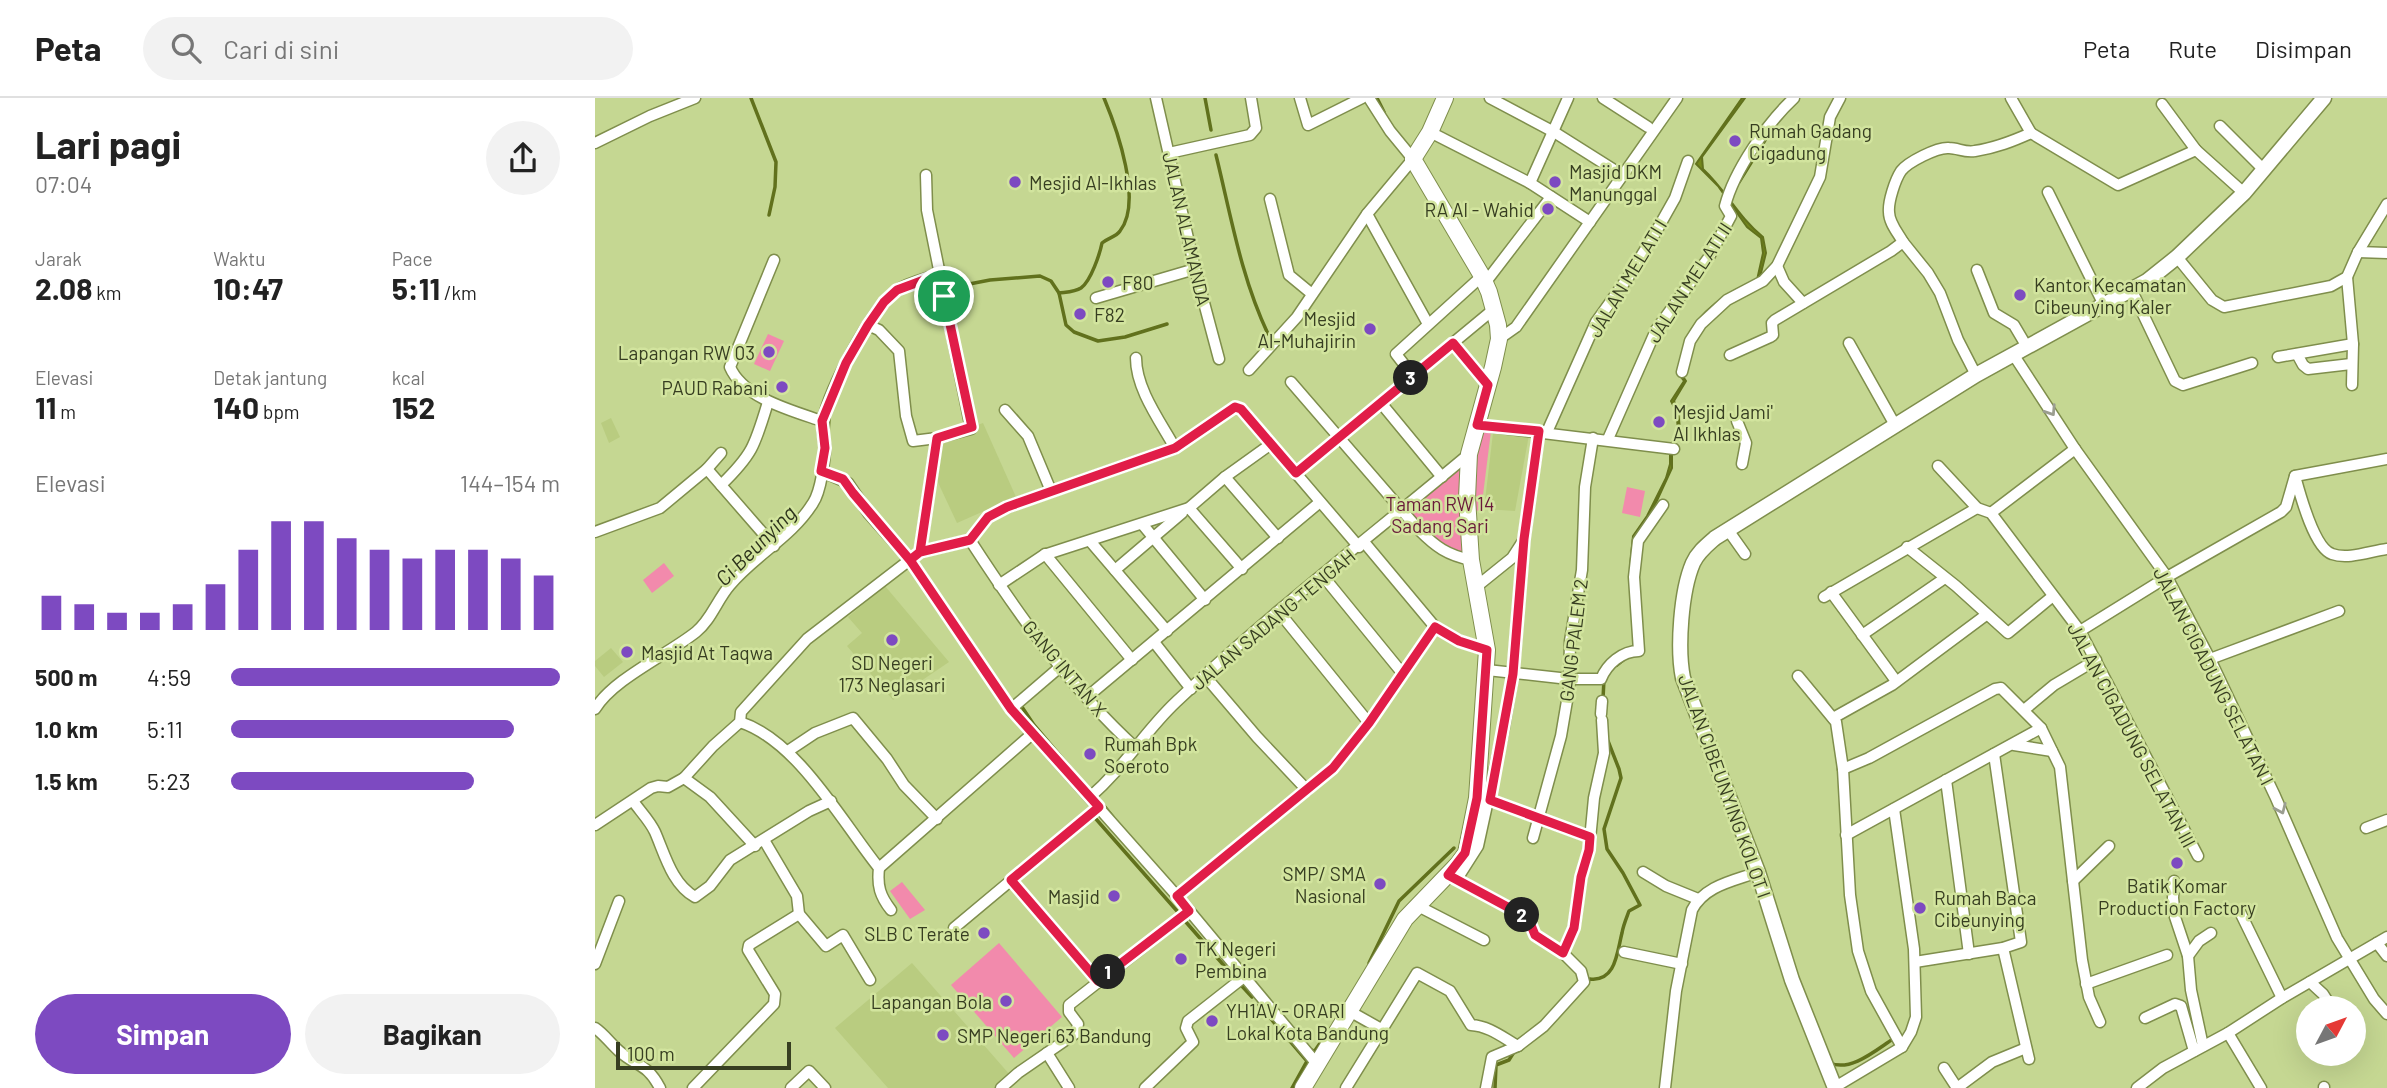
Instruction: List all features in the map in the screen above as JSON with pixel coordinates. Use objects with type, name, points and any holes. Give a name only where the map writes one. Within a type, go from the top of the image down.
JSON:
[{"type":"main road","points":[[1303,1088],[1405,919],[1416,905],[1452,877],[1465,853],[1477,798],[1487,650],[1471,560],[1467,498],[1469,454],[1499,339],[1495,309],[1484,279],[1413,159],[1430,132],[1445,98]]},
{"type":"street","points":[[595,143],[695,98]]},
{"type":"street","name":"JALAN ALAMANDA","points":[[1156,98],[1195,269],[1219,359]]},
{"type":"street","points":[[1169,153],[1251,135],[1256,128],[1251,98]]},
{"type":"street","points":[[1300,98],[1308,125],[1362,98]]},
{"type":"street","points":[[1249,370],[1291,325],[1367,214],[1413,159],[1390,131],[1369,98]]},
{"type":"street","points":[[1490,98],[1554,132],[1619,173]]},
{"type":"street","points":[[1530,183],[1568,98]]},
{"type":"street","points":[[1603,98],[1648,127]]},
{"type":"street","points":[[1499,339],[1516,327],[1677,98]]},
{"type":"street","name":"JALAN MELATI II","points":[[1608,439],[1656,330],[1709,257],[1731,216],[1725,204],[1731,188],[1766,130],[1794,98]]},
{"type":"street","points":[[1682,372],[1690,341],[1701,324],[1727,300],[1763,281],[1777,266],[1820,177],[1830,117],[1840,98]]},
{"type":"street","points":[[2011,98],[2031,133],[2118,185],[2196,150]]},
{"type":"street","name":"JALAN CIBEUNYING KOLOT I","points":[[1835,1088],[1792,980],[1758,872],[1681,670],[1684,604],[1693,563],[1707,545],[1728,530],[1976,375],[2132,290],[2177,257],[2244,193],[2324,98]]},
{"type":"street","points":[[2162,104],[2196,150],[2244,193]]},
{"type":"street","points":[[2220,127],[2264,170]]},
{"type":"street","points":[[1430,132],[1530,183],[1590,222]]},
{"type":"street","points":[[1976,375],[1958,340],[1940,293],[1928,273],[1897,246],[1888,211],[1901,171],[1921,156],[1948,148],[1975,152],[1997,147],[2031,133]]},
{"type":"street","name":"JALAN MELATI I","points":[[1452,877],[1478,846],[1490,800],[1513,674],[1524,539],[1543,431],[1596,322],[1629,276],[1675,198],[1688,161]]},
{"type":"street","points":[[871,326],[899,351],[905,408],[912,440],[915,442],[937,438],[972,427],[927,210],[926,175]]},
{"type":"street","points":[[2048,192],[2104,305]]},
{"type":"street","points":[[1413,376],[1396,354],[1484,279],[1551,197]]},
{"type":"street","points":[[1271,199],[1289,275],[1312,294]]},
{"type":"street","points":[[2352,385],[2353,344],[2347,277],[2358,252],[2387,204]]},
{"type":"street","points":[[1367,214],[1428,324]]},
{"type":"street","points":[[1730,355],[1770,337],[1773,335],[1772,323],[1897,246]]},
{"type":"street","points":[[2358,252],[2387,253]]},
{"type":"street","points":[[2177,257],[2211,300],[2224,307],[2331,286],[2347,277]]},
{"type":"street","points":[[774,260],[730,367],[740,380],[768,402],[822,421]]},
{"type":"street","points":[[1777,266],[1784,282],[1803,303]]},
{"type":"street","points":[[1096,298],[1195,269]]},
{"type":"street","points":[[1977,270],[1994,313],[2014,325],[2027,347]]},
{"type":"street","points":[[595,709],[608,693],[699,629],[732,583],[774,546],[811,506],[817,497],[825,448],[822,421],[846,363],[884,302],[897,290],[916,282],[942,282]]},
{"type":"street","points":[[2132,290],[2175,382],[2183,385],[2252,363]]},
{"type":"street","points":[[1296,473],[1495,309]]},
{"type":"street","points":[[1453,343],[1488,385]]},
{"type":"street","points":[[1849,343],[1895,425]]},
{"type":"street","points":[[2278,358],[2353,344]]},
{"type":"street","name":"JALAN CIGADUNG SELATAN I","points":[[2013,354],[2075,449],[2167,577],[2210,659],[2275,796],[2337,938],[2374,999],[2387,1014]]},
{"type":"street","points":[[2297,354],[2308,369],[2351,365]]},
{"type":"street","points":[[1136,358],[1140,383],[1175,448]]},
{"type":"street","points":[[1291,382],[1401,510],[1434,544],[1451,556],[1471,560]]},
{"type":"street","points":[[721,485],[739,467],[754,446],[768,402]]},
{"type":"street","points":[[1381,402],[1442,477]]},
{"type":"street","points":[[595,825],[651,788],[668,788],[684,778],[713,746],[740,722],[741,712],[807,639],[920,552],[970,540],[988,517],[1051,491],[1175,448],[1237,407],[1435,627],[1459,641],[1487,650]]},
{"type":"street","points":[[1005,410],[1028,436],[1051,491]]},
{"type":"street","points":[[1737,421],[1746,443],[1742,464]]},
{"type":"street","points":[[1477,425],[1670,448]]},
{"type":"street","points":[[920,552],[937,438]]},
{"type":"street","name":"GANG PALEM 2","points":[[1533,838],[1561,736],[1569,679],[1570,641],[1582,570],[1585,487],[1593,438]]},
{"type":"street","points":[[1115,570],[1225,477],[1271,444]]},
{"type":"street","points":[[1938,466],[1977,508],[1991,513],[2075,449]]},
{"type":"street","points":[[595,532],[660,508],[707,469],[720,453]]},
{"type":"street","name":"JALAN SADANG TENGAH","points":[[1090,797],[1111,779],[1156,722],[1205,676],[1469,454]]},
{"type":"street","points":[[2295,476],[2387,459]]},
{"type":"street","points":[[707,469],[774,546]]},
{"type":"street","points":[[821,471],[848,483],[853,493],[910,560],[1011,709],[1177,896],[1317,1064]]},
{"type":"street","points":[[2080,631],[2167,577],[2281,512],[2286,507],[2295,476]]},
{"type":"street","points":[[2295,476],[2305,510],[2324,549],[2343,556],[2387,549]]},
{"type":"street","points":[[1225,477],[1278,538]]},
{"type":"street","points":[[1087,697],[1320,502]]},
{"type":"street","points":[[1487,670],[1601,680],[1612,663],[1634,651],[1634,577],[1638,541],[1663,505]]},
{"type":"street","points":[[1896,681],[1827,594],[1977,508]]},
{"type":"street","points":[[999,585],[1045,554],[1188,509]]},
{"type":"street","points":[[1188,509],[1242,569]]},
{"type":"street","name":"JALAN CIGADUNG SELATAN III","points":[[1991,513],[2080,631],[2198,856]]},
{"type":"street","points":[[1143,525],[1205,600]]},
{"type":"street","points":[[1728,530],[1745,554]]},
{"type":"street","points":[[1476,587],[1513,558],[1524,539]]},
{"type":"street","name":"GANG INTAN X","points":[[970,540],[999,585],[1060,667],[1136,748]]},
{"type":"street","points":[[1090,541],[1167,631]]},
{"type":"street","points":[[1907,547],[2004,632],[2012,632],[2053,596]]},
{"type":"street","points":[[1045,554],[1132,660]]},
{"type":"street","points":[[1323,576],[1403,674]]},
{"type":"street","points":[[1862,635],[1945,578]]},
{"type":"street","points":[[2210,659],[2339,611]]},
{"type":"street","points":[[1279,612],[1369,723]]},
{"type":"street","points":[[1833,718],[1896,681],[1986,615]]},
{"type":"street","points":[[1177,896],[1333,768],[1369,723],[1435,627]]},
{"type":"street","points":[[1154,642],[1191,689]]},
{"type":"street","points":[[2024,710],[2054,685],[2096,660]]},
{"type":"street","points":[[1011,709],[1060,667]]},
{"type":"street","points":[[1205,676],[1307,790]]},
{"type":"street","points":[[1798,676],[1833,718],[1843,769],[1850,895],[1858,951],[1871,991],[1902,1046]]},
{"type":"street","points":[[1843,769],[1995,689],[2001,688],[2024,710],[2041,728],[2060,767],[2086,984],[2100,1022]]},
{"type":"street","points":[[1563,953],[1574,928],[1581,877],[1589,850],[1594,798],[1604,753],[1602,701]]},
{"type":"street","points":[[788,751],[815,733],[852,718],[887,759],[904,785],[937,818]]},
{"type":"street","points":[[740,722],[788,751],[831,801],[848,829],[879,868]]},
{"type":"street","points":[[1846,835],[2041,728]]},
{"type":"street","points":[[891,910],[882,900],[877,886],[879,868],[1032,734]]},
{"type":"street","points":[[2014,745],[2052,751]]},
{"type":"street","points":[[1915,962],[2003,948],[2018,944],[2021,939],[1994,754]]},
{"type":"street","points":[[684,778],[711,797],[759,843],[797,896],[799,914],[826,946],[843,934],[870,980]]},
{"type":"street","points":[[1945,780],[1969,954]]},
{"type":"street","points":[[1490,800],[1590,837]]},
{"type":"street","points":[[633,801],[655,832],[659,846],[675,876],[691,896],[698,897],[730,860],[809,811],[831,801]]},
{"type":"street","points":[[954,928],[1099,807]]},
{"type":"street","points":[[1835,1088],[1902,1046],[1916,1017],[1915,962],[1894,809]]},
{"type":"street","points":[[2366,828],[2387,820]]},
{"type":"street","points":[[2073,881],[2109,846]]},
{"type":"street","points":[[1643,872],[1662,884],[1698,899]]},
{"type":"street","points":[[1665,1088],[1676,991],[1692,910],[1698,899],[1711,888],[1758,872]]},
{"type":"street","points":[[1452,877],[1528,918],[1535,935],[1563,953],[1581,971],[1584,982],[1544,1026],[1518,1046],[1492,1057],[1486,1088]]},
{"type":"street","points":[[1011,880],[1098,981]]},
{"type":"street","points":[[2174,881],[2175,917],[2188,956],[2199,1048]]},
{"type":"street","points":[[595,964],[619,901]]},
{"type":"street","points":[[1416,905],[1484,940]]},
{"type":"street","points":[[1001,1088],[1076,1033],[1078,1024],[1069,1012],[1069,1005],[1189,911]]},
{"type":"street","points":[[2240,912],[2282,998]]},
{"type":"street","points":[[693,1088],[774,1003],[775,994],[748,950],[749,945],[799,914]]},
{"type":"street","points":[[2188,956],[2199,941],[2211,933]]},
{"type":"street","points":[[2137,1088],[2163,1068],[2228,1033],[2382,940],[2387,957]]},
{"type":"street","points":[[1944,1068],[1957,1088],[1992,1062],[2028,1054],[2003,948]]},
{"type":"street","points":[[1624,952],[1682,964]]},
{"type":"street","points":[[2086,984],[2167,955]]},
{"type":"street","points":[[1346,1088],[1415,974],[1419,973],[1450,991],[1471,1025],[1493,1030],[1518,1046]]},
{"type":"street","points":[[1145,1088],[1193,1042],[1186,1028],[1188,1021],[1244,977]]},
{"type":"street","points":[[2310,982],[2324,996]]},
{"type":"street","points":[[2145,1018],[2175,1004],[2181,1006],[2199,1048]]},
{"type":"street","points":[[1351,1012],[1383,1030]]},
{"type":"street","points":[[595,1028],[622,1054],[645,1066],[660,1088]]},
{"type":"street","points":[[2228,1033],[2261,1088]]},
{"type":"street","points":[[1047,1053],[1069,1088]]},
{"type":"street","points":[[791,1088],[809,1071],[825,1088]]},
{"type":"shaded area","points":[[1742,98],[1745,98],[1702,157],[1703,169],[1719,186],[1746,221],[1763,237],[1766,253],[1759,281],[1728,297],[1709,312],[1694,330],[1687,344],[1680,372],[1686,381],[1674,401],[1680,429],[1672,446],[1672,468],[1649,518],[1635,538],[1633,568],[1637,650],[1617,666],[1614,663],[1634,647],[1630,567],[1633,536],[1647,516],[1670,464],[1670,445],[1678,429],[1676,411],[1671,401],[1684,381],[1678,373],[1685,344],[1698,320],[1715,303],[1757,280],[1763,253],[1761,238],[1747,227],[1718,186],[1696,164]]},
{"type":"shaded area","points":[[611,418],[620,437],[609,443],[601,423]]},
{"type":"shaded area","points":[[983,423],[1016,497],[957,523],[934,474],[935,440]]},
{"type":"shaded area","points":[[1493,433],[1529,435],[1515,511],[1484,509]]},
{"type":"shaded area","name":"SD Negeri 173 Neglasari","points":[[885,586],[949,662],[893,700],[847,646],[862,633],[848,617]]},
{"type":"shaded area","points":[[611,648],[623,662],[604,677],[595,666],[595,661]]},
{"type":"shaded area","points":[[912,963],[1010,1075],[995,1088],[888,1088],[835,1028]]},
{"type":"green space","name":"Lapangan RW 03","points":[[768,334],[784,341],[770,371],[754,364]]},
{"type":"green space","points":[[1480,430],[1491,431],[1481,511],[1472,510],[1471,476]]},
{"type":"green space","name":"Taman RW 14 Sadang Sari","points":[[1467,461],[1468,556],[1437,544],[1405,510]]},
{"type":"green space","points":[[1627,487],[1645,491],[1640,517],[1622,513]]},
{"type":"green space","points":[[664,563],[674,576],[652,593],[643,580]]},
{"type":"green space","points":[[902,882],[925,910],[910,919],[890,891]]},
{"type":"green space","name":"Lapangan Bola","points":[[999,943],[1062,1017],[1014,1058],[951,985]]},
{"type":"waterway","points":[[751,98],[776,162],[775,187],[769,215]]},
{"type":"waterway","points":[[1059,293],[1076,290],[1085,284],[1095,267],[1102,243],[1118,233],[1126,218],[1129,202],[1125,165],[1104,98]]},
{"type":"waterway","points":[[1205,98],[1211,130]]},
{"type":"waterway","points":[[1377,98],[1384,112]]},
{"type":"waterway","points":[[1739,182],[1770,132]]},
{"type":"waterway","points":[[1216,155],[1244,268],[1268,334]]},
{"type":"waterway","points":[[917,285],[933,291],[990,280],[1040,276],[1051,281],[1059,293],[1066,325],[1074,332],[1098,341],[1125,337],[1167,324]]},
{"type":"waterway","points":[[836,397],[843,382]]},
{"type":"waterway","name":"Ci Beunying","points":[[828,434],[829,418]]},
{"type":"waterway","points":[[1603,699],[1604,679]]},
{"type":"waterway","points":[[1020,704],[1034,725],[1091,792]]},
{"type":"waterway","points":[[1587,982],[1590,979],[1599,979],[1610,971],[1617,957],[1629,911],[1640,905],[1607,849],[1604,829],[1621,778],[1608,741]]},
{"type":"waterway","points":[[1097,797],[1113,817]]},
{"type":"waterway","points":[[1096,819],[1177,911]]},
{"type":"waterway","points":[[1369,963],[1399,901],[1454,848]]},
{"type":"waterway","points":[[1185,921],[1234,977]]},
{"type":"waterway","points":[[1240,984],[1252,997]]},
{"type":"waterway","points":[[1259,1005],[1307,1061],[1292,1088]]},
{"type":"waterway","points":[[1312,1050],[1314,1052],[1327,1033]]},
{"type":"waterway","points":[[1830,1063],[1846,1065],[1855,1062],[1893,1039]]},
{"type":"waterway","points":[[1495,1088],[1496,1065],[1509,1060],[1514,1052]]},
{"type":"place","name":"Rumah Gadang Cigadung","points":[[1735,141]]},
{"type":"place","name":"Mesjid Al-Ikhlas","points":[[1015,182]]},
{"type":"place","name":"Masjid DKM Manunggal","points":[[1555,182]]},
{"type":"place","name":"RA Al - Wahid","points":[[1548,209]]},
{"type":"place","name":"F80","points":[[1108,282]]},
{"type":"place","name":"Kantor Kecamatan Cibeunying Kaler","points":[[2020,295]]},
{"type":"place","name":"F82","points":[[1080,314]]},
{"type":"place","name":"Mesjid Al-Muhajirin","points":[[1370,329]]},
{"type":"place","name":"Lapangan RW 03","points":[[769,352]]},
{"type":"place","name":"PAUD Rabani","points":[[782,387]]},
{"type":"place","name":"Mesjid Jami' Al Ikhlas","points":[[1659,422]]},
{"type":"place","name":"SD Negeri 173 Neglasari","points":[[892,640]]},
{"type":"place","name":"Masjid At Taqwa","points":[[627,652]]},
{"type":"place","name":"Rumah Bpk Soeroto","points":[[1090,754]]},
{"type":"place","name":"Batik Komar Production Factory","points":[[2177,863]]},
{"type":"place","name":"SMP/ SMA Nasional","points":[[1380,884]]},
{"type":"place","name":"Masjid","points":[[1114,896]]},
{"type":"place","name":"Rumah Baca Cibeunying","points":[[1920,908]]},
{"type":"place","name":"SLB C Terate","points":[[984,933]]},
{"type":"place","name":"TK Negeri Pembina","points":[[1181,959]]},
{"type":"place","name":"Lapangan Bola","points":[[1006,1001]]},
{"type":"place","name":"YH1AV - ORARI Lokal Kota Bandung","points":[[1212,1021]]},
{"type":"place","name":"SMP Negeri 63 Bandung","points":[[943,1035]]},
{"type":"route","points":[[944,296],[940,274],[906,285],[884,302],[846,363],[822,421],[825,448],[821,471],[848,483],[869,514],[910,560],[920,552],[970,540],[988,517],[1007,507],[1175,448],[1235,407],[1241,409],[1296,473],[1453,343],[1488,385],[1477,425],[1539,431],[1524,539],[1513,674],[1490,800],[1590,837],[1574,928],[1563,953],[1535,935],[1528,918],[1448,875],[1467,848],[1477,798],[1487,650],[1445,635],[1435,627],[1369,723],[1333,768],[1177,896],[1189,911],[1098,981],[1011,880],[1099,807],[1011,709],[910,560],[920,552],[937,438],[972,427],[944,296]]}]
